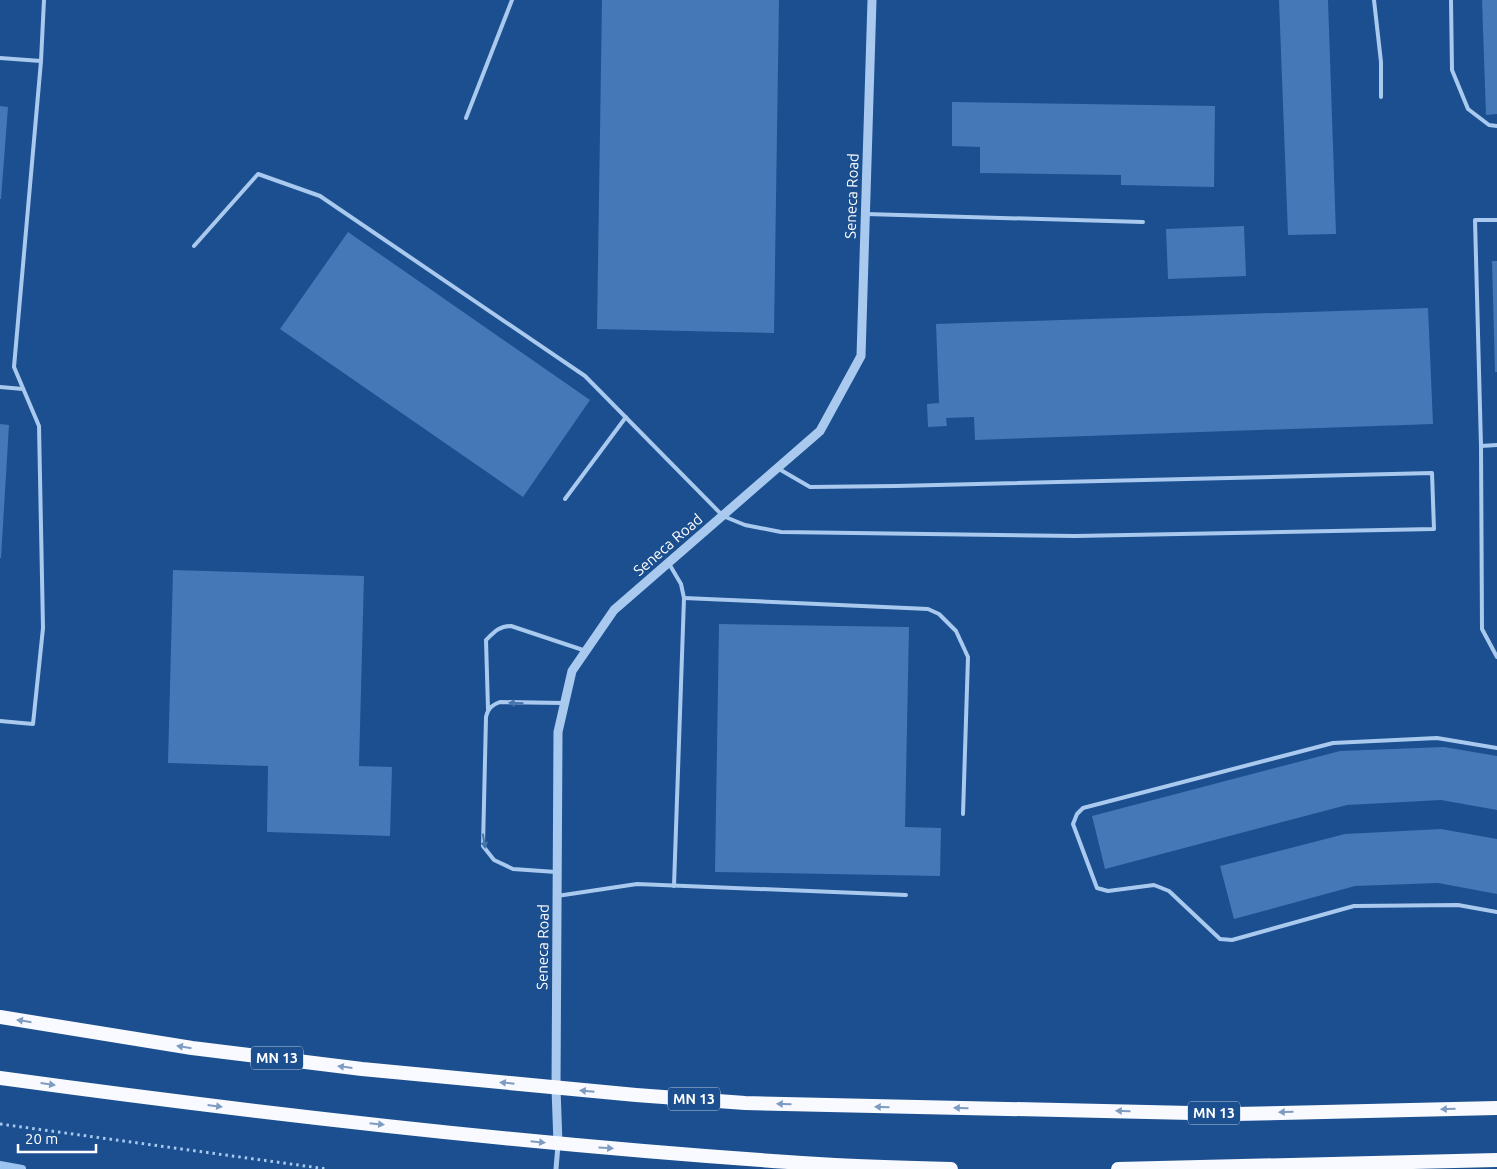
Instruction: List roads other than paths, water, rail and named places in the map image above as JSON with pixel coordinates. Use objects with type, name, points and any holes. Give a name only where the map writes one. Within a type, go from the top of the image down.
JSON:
[{"type":"highway","name":"MN 13","points":[[0,1018],[192,1048],[362,1069],[556,1088],[745,1103],[1235,1114],[1497,1108]]},
{"type":"highway","points":[[0,1078],[277,1114],[558,1144],[837,1165],[951,1169]]},
{"type":"highway","points":[[1118,1169],[1497,1160]]},
{"type":"street","name":"Seneca Road","points":[[558,1144],[556,1088],[558,732],[572,671],[614,610],[820,431],[861,356],[872,0]]},
{"type":"street","points":[[556,1169],[558,1144]]},
{"type":"lane","points":[[0,722],[34,724],[43,628],[39,426],[14,367],[41,61],[44,0]]},
{"type":"lane","points":[[466,118],[512,0]]},
{"type":"lane","points":[[1374,0],[1381,62],[1381,97]]},
{"type":"lane","points":[[1451,0],[1452,70],[1468,109],[1489,125],[1497,126]]},
{"type":"lane","points":[[0,58],[41,61]]},
{"type":"lane","points":[[194,246],[258,174],[320,196],[585,376],[723,516],[745,525],[781,532],[1075,536],[1434,530],[1432,473],[810,487],[778,468]]},
{"type":"lane","points":[[866,214],[1143,222]]},
{"type":"lane","points":[[1497,220],[1475,220],[1481,446],[1482,629],[1497,657]]},
{"type":"lane","points":[[0,387],[23,388]]},
{"type":"lane","points":[[565,499],[626,416]]},
{"type":"lane","points":[[1481,446],[1497,444]]},
{"type":"lane","points":[[668,562],[681,584],[684,598],[674,886]]},
{"type":"lane","points":[[684,598],[928,609],[939,614],[956,630],[968,657],[962,814]]},
{"type":"lane","points":[[557,872],[513,869],[494,860],[483,846],[488,709],[486,640],[503,626],[510,626],[586,651]]},
{"type":"lane","points":[[488,709],[500,702],[564,703]]},
{"type":"lane","points":[[1497,748],[1438,738],[1333,743],[1083,808],[1077,814],[1073,824],[1097,888],[1108,891],[1154,885],[1169,891],[1220,939],[1232,940],[1354,906],[1458,905],[1497,912]]},
{"type":"lane","points":[[557,896],[637,884],[906,895]]},
{"type":"waterway","points":[[0,1165],[22,1169]]}]
